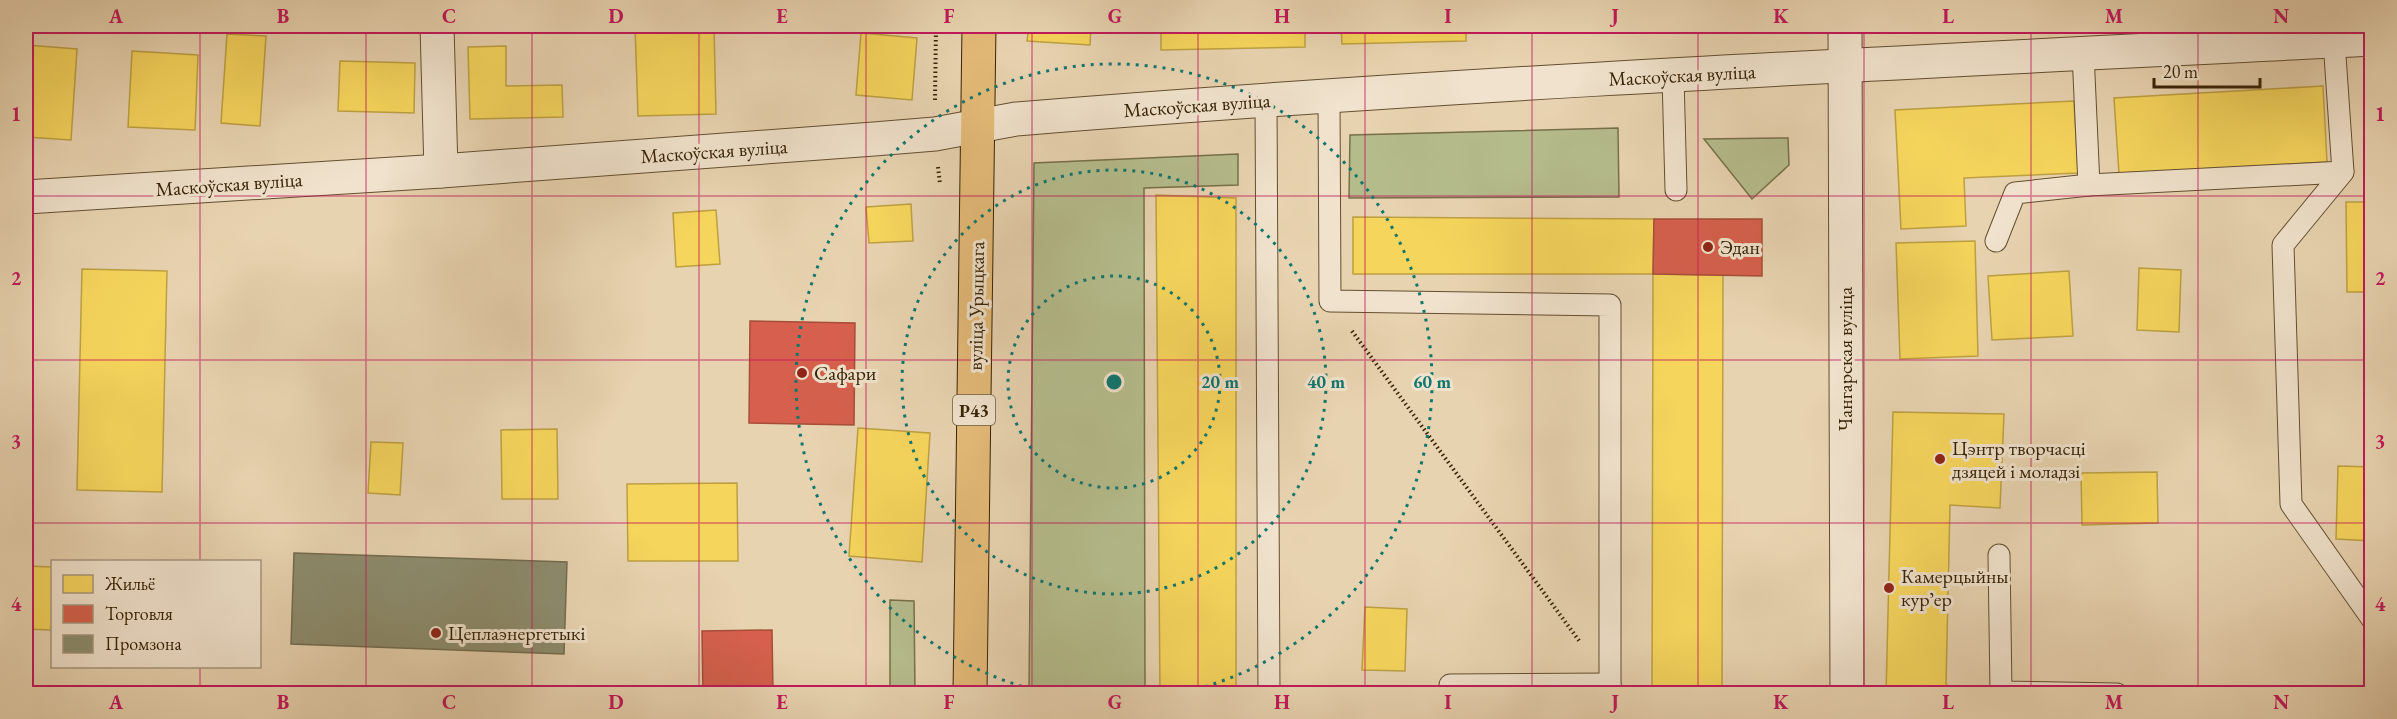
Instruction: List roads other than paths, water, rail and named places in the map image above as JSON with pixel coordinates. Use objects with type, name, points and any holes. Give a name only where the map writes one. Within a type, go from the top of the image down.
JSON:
[{"type":"main road","name":"вуліца Урыцкага","points":[[970,693],[979,26]]},
{"type":"street","points":[[437,26],[441,171]]},
{"type":"street","name":"Чангарская вуліца","points":[[1845,26],[1847,693]]},
{"type":"street","name":"Маскоўская вуліца","points":[[26,197],[441,171],[936,134],[1016,119],[1266,99],[2083,53],[2152,38],[2334,41],[2372,39]]},
{"type":"lane","points":[[2334,41],[2343,172],[2283,245],[2291,504],[2372,619]]},
{"type":"lane","points":[[2083,53],[2089,184]]},
{"type":"lane","points":[[1673,76],[1676,190]]},
{"type":"lane","points":[[1329,96],[1330,301],[1610,304],[1610,689],[1450,685],[1450,693]]},
{"type":"lane","points":[[1266,99],[1269,693]]},
{"type":"lane","points":[[1996,241],[2015,193],[2089,184],[2343,172]]},
{"type":"lane","points":[[2000,555],[2001,692],[2117,693]]},
{"type":"place","name":"Эдан","points":[[1708,247]]},
{"type":"place","name":"Сафари","points":[[802,373]]},
{"type":"place","name":"Цэнтр творчасці дзяцей і моладзі","points":[[1940,459]]},
{"type":"place","name":"Камерцыйны курʼер","points":[[1889,588]]},
{"type":"place","name":"Цеплаэнергетыкі","points":[[436,633]]}]
